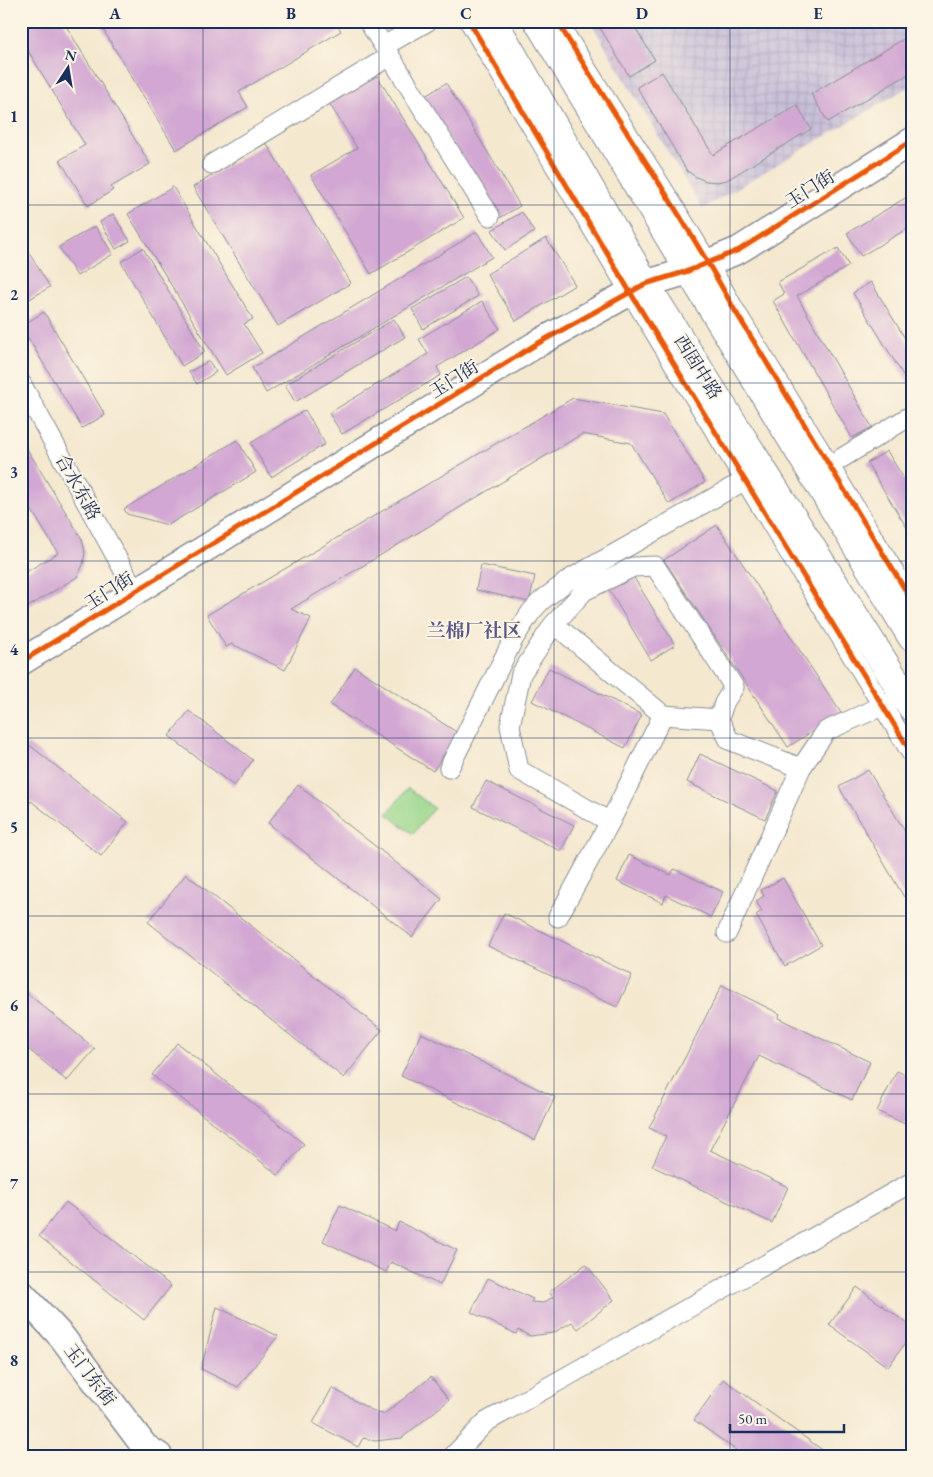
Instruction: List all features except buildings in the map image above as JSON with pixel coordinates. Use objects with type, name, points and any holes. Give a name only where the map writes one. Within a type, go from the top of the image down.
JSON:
[{"type":"main road","name":"西固中路","points":[[493,21],[638,288],[754,475],[900,703]]},
{"type":"main road","points":[[538,21],[698,266],[822,470],[912,636]]},
{"type":"street","points":[[368,21],[490,216]]},
{"type":"street","points":[[212,164],[387,51],[428,21]]},
{"type":"street","points":[[469,21],[638,288]]},
{"type":"street","points":[[557,21],[602,96],[698,266]]},
{"type":"street","name":"玉门街","points":[[21,662],[535,345],[638,288],[739,250],[912,142]]},
{"type":"street","name":"合水东路","points":[[21,384],[135,591]]},
{"type":"street","points":[[912,415],[822,470],[912,601]]},
{"type":"street","points":[[449,768],[514,638],[531,612],[541,601],[570,579],[754,475]]},
{"type":"street","points":[[610,822],[518,770],[510,726],[521,674],[553,625],[584,591],[633,567],[655,566],[734,688],[724,703],[719,719],[729,740],[801,768]]},
{"type":"street","points":[[553,625],[565,632],[663,715],[719,719]]},
{"type":"street","points":[[728,933],[801,768],[826,731],[900,703],[912,754]]},
{"type":"street","points":[[558,916],[610,822],[663,715]]},
{"type":"street","points":[[453,1456],[486,1422],[912,1182]]},
{"type":"street","name":"玉门东街","points":[[21,1293],[62,1337],[145,1446],[159,1456]]},
{"type":"shaded area","points":[[590,21],[912,21],[912,85],[702,209]]},
{"type":"green space","points":[[408,788],[434,808],[413,834],[387,814]]},
{"type":"cycle path","points":[[469,21],[630,292],[912,754]]},
{"type":"cycle path","points":[[557,21],[670,200],[734,309],[912,601]]},
{"type":"cycle path","points":[[21,662],[535,345],[645,284],[688,271],[739,250],[912,141]]},
{"type":"district","name":"兰棉厂社区","points":[[474,630]]}]
